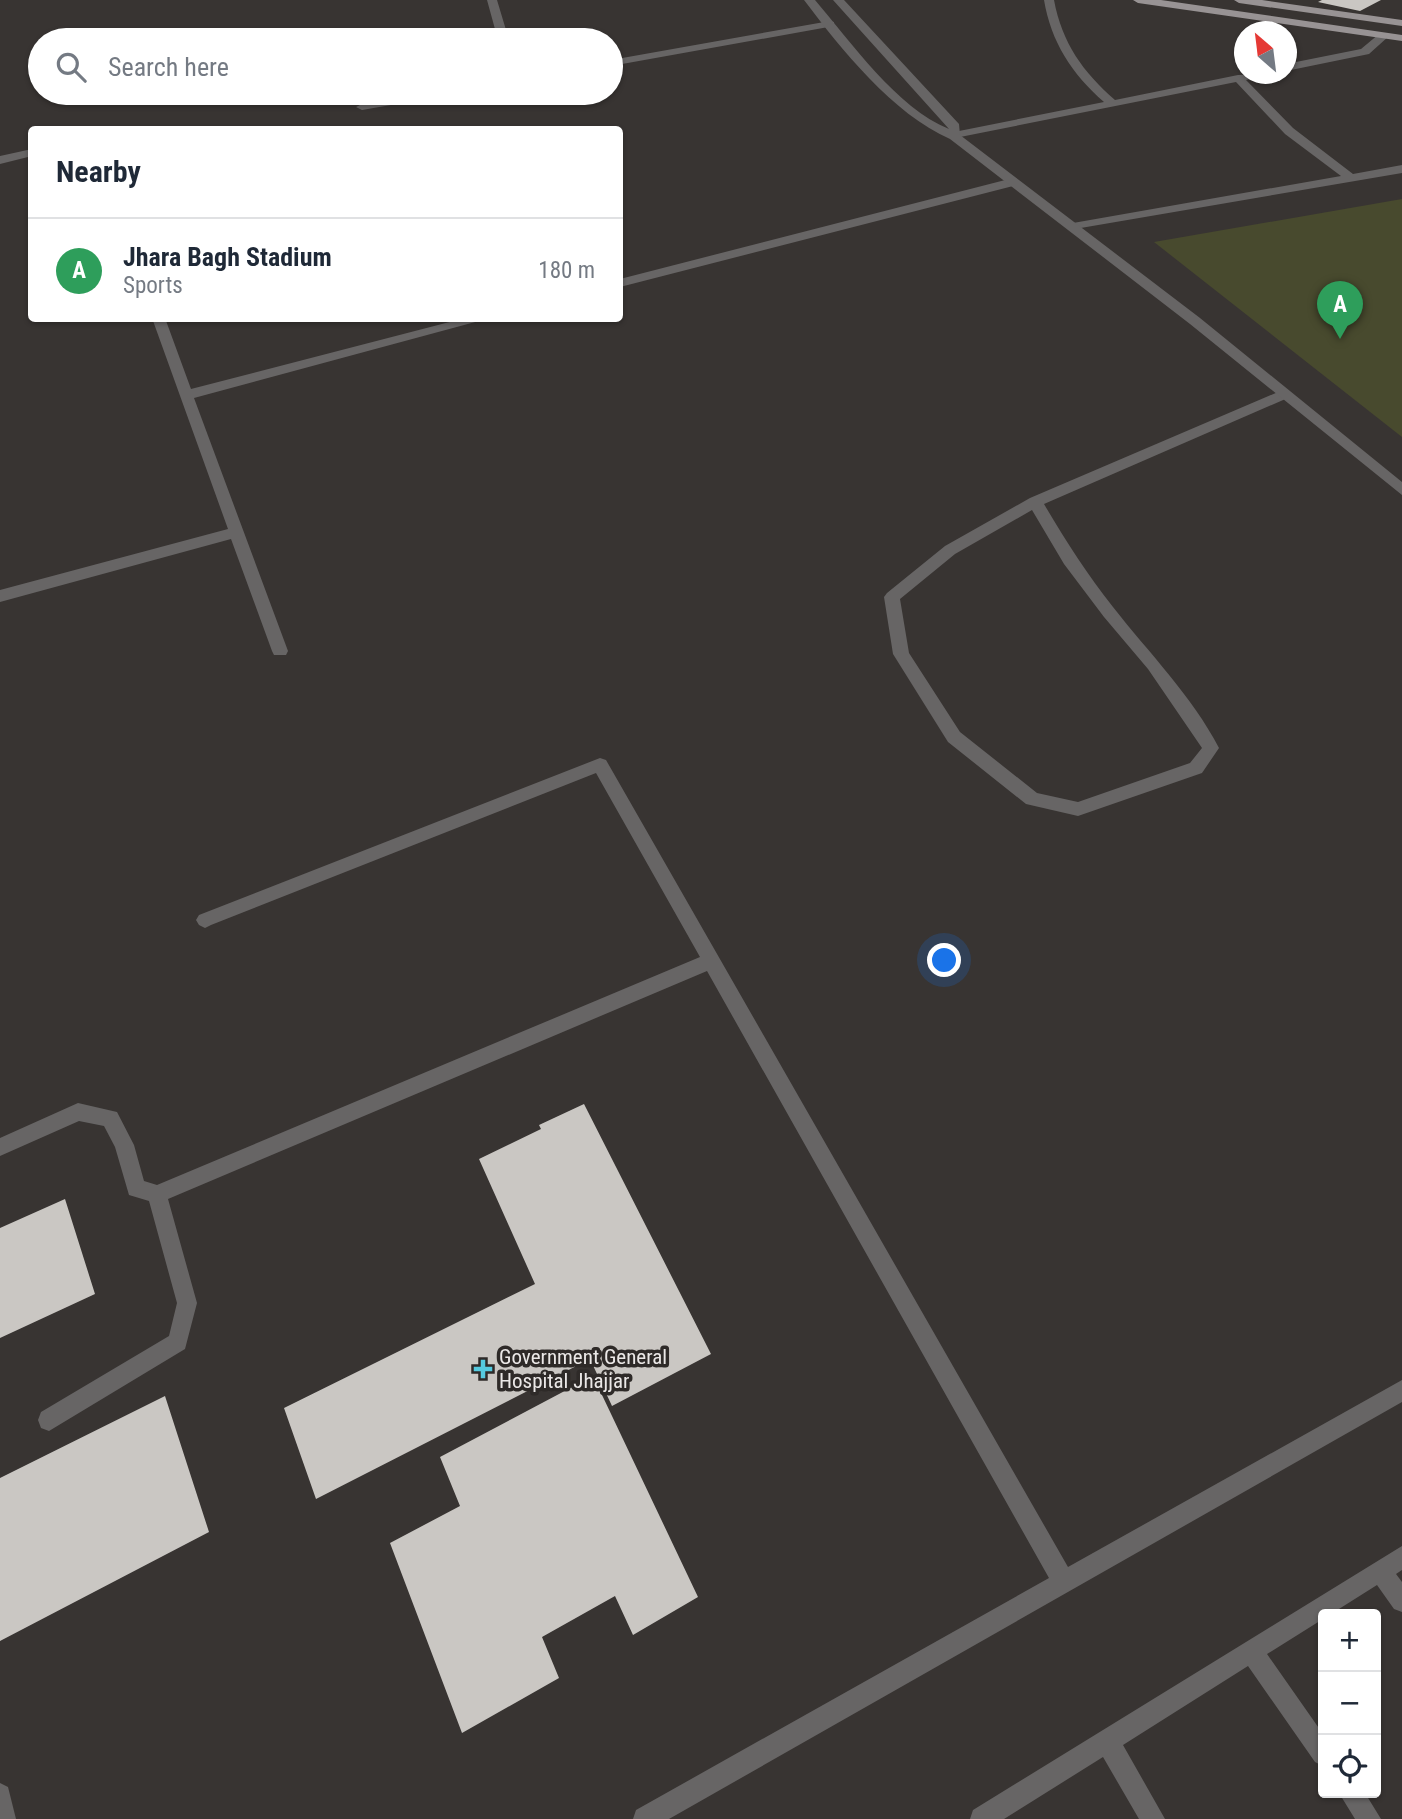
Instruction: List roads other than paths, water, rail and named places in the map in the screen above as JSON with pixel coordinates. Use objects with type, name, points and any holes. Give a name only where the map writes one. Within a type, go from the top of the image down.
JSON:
[{"type":"main road","points":[[1138,0],[1402,38]]},
{"type":"main road","points":[[1239,0],[1402,23]]},
{"type":"street","points":[[492,0],[500,28]]},
{"type":"street","points":[[809,0],[913,113],[938,132],[954,136],[1073,227],[1402,490]]},
{"type":"street","points":[[838,0],[955,127],[954,136]]},
{"type":"street","points":[[1049,0],[1057,40],[1076,69],[1113,104]]},
{"type":"street","points":[[623,61],[830,24]]},
{"type":"street","points":[[1297,66],[1365,52],[1383,36]]},
{"type":"street","points":[[954,136],[1234,79]]},
{"type":"street","points":[[1244,84],[1289,131],[1351,178]]},
{"type":"street","points":[[362,107],[374,105]]},
{"type":"street","points":[[0,160],[28,153]]},
{"type":"street","points":[[1073,227],[1402,169]]},
{"type":"street","points":[[623,282],[1013,182]]},
{"type":"street","points":[[159,322],[280,651]]},
{"type":"street","points":[[186,395],[469,322]]},
{"type":"street","points":[[1035,502],[1069,560],[1109,614],[1154,665],[1211,748],[1196,768],[1078,808],[1032,799],[954,737],[901,654],[892,597],[950,550],[1035,502],[1284,394]]},
{"type":"street","points":[[0,596],[236,532]]},
{"type":"street","points":[[205,920],[600,765],[1064,1582]]},
{"type":"street","points":[[0,1147],[78,1112],[110,1118],[124,1145],[136,1188],[157,1194],[208,1175],[711,961]]},
{"type":"street","points":[[48,1420],[178,1342],[187,1303],[157,1194]]},
{"type":"street","points":[[645,1819],[1402,1390]]},
{"type":"street","points":[[982,1819],[1402,1557]]},
{"type":"street","points":[[1381,1572],[1402,1601]]},
{"type":"street","points":[[1252,1653],[1318,1747]]},
{"type":"street","points":[[1107,1741],[1153,1819]]},
{"type":"street","points":[[0,1795],[4,1819]]},
{"type":"street","points":[[1354,1798],[1369,1819]]},
{"type":"place","name":"Jhara Bagh Stadium","points":[[1340,339]]},
{"type":"place","name":"Government General Hospital Jhajjar","points":[[483,1369]]}]
